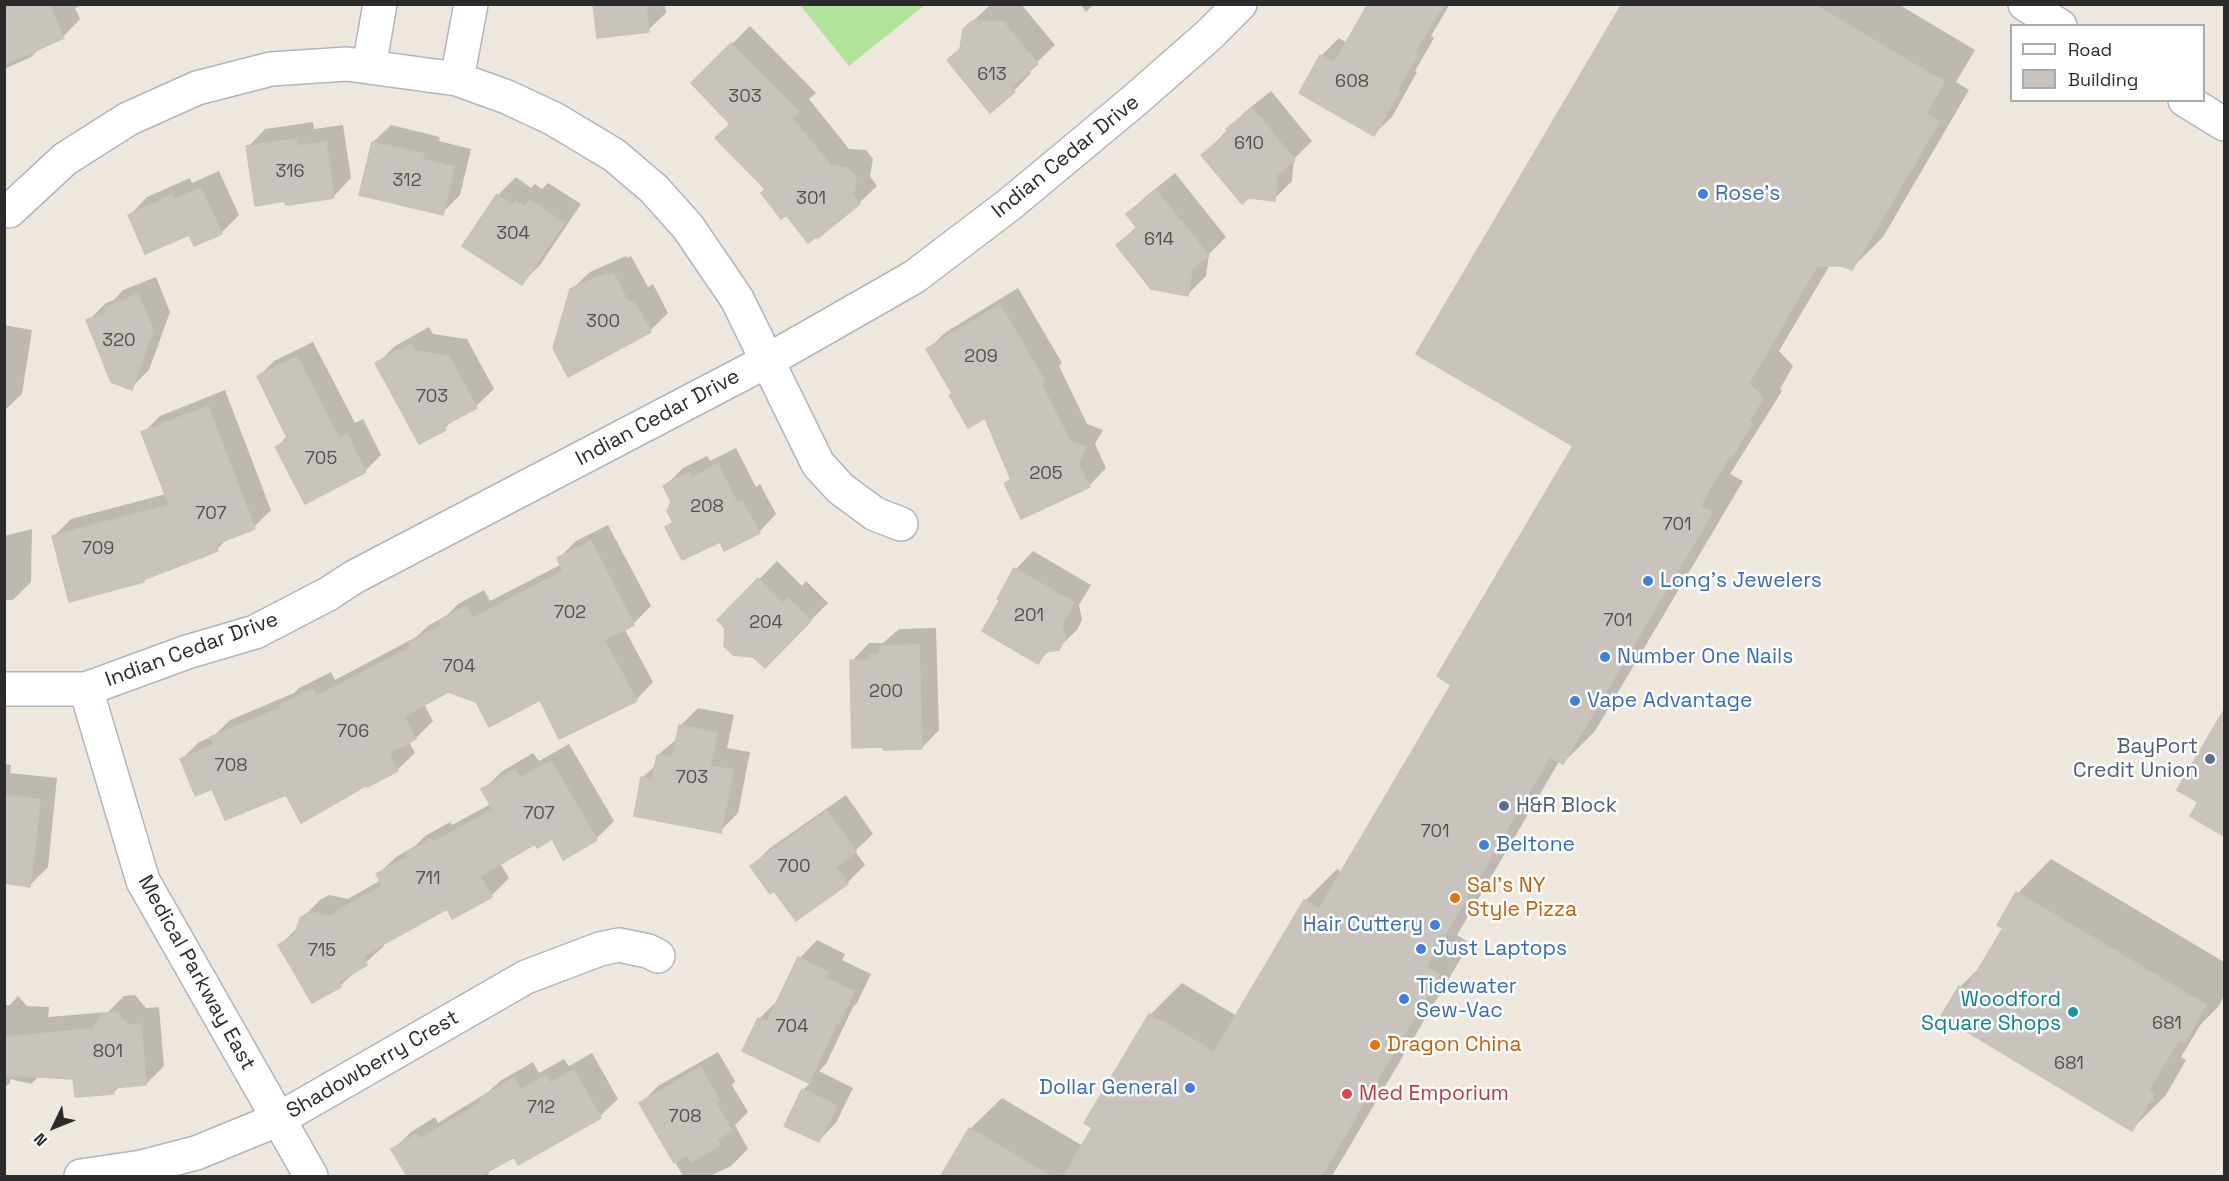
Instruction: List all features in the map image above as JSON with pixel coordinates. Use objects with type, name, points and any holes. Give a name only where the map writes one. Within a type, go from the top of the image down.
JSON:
[{"type":"street","points":[[369,67],[380,4]]},
{"type":"street","points":[[457,79],[471,4]]},
{"type":"street","name":"Indian Cedar Drive","points":[[4,689],[86,689],[187,652],[255,632],[328,594],[354,577],[767,361],[914,277],[947,253],[1135,100],[1209,35],[1240,4]]},
{"type":"street","points":[[9,211],[64,159],[128,119],[197,88],[271,69],[347,64],[457,79],[507,97],[555,119],[614,155],[654,189],[688,227],[737,298],[818,464],[841,489],[875,514],[901,524]]},
{"type":"street","points":[[2188,102],[2224,124]]},
{"type":"street","name":"Medical Parkway East","points":[[86,689],[143,881],[311,1176]]},
{"type":"street","name":"Shadowberry Crest","points":[[81,1176],[142,1167],[196,1153],[278,1120],[526,977],[600,949],[619,945],[648,951],[658,956]]},
{"type":"green space","points":[[800,5],[925,5],[849,66]]},
{"type":"building","points":[[4,4],[49,4],[64,38],[4,65]]},
{"type":"building","points":[[593,4],[646,4],[649,32],[597,38]]},
{"type":"building","points":[[1368,4],[1444,4],[1414,54],[1417,56],[1398,89],[1400,91],[1374,136],[1299,93],[1320,55],[1334,63]]},
{"type":"building","points":[[1622,4],[1813,4],[1944,82],[1926,114],[1939,122],[1852,270],[1842,266],[1817,266],[1749,383],[1763,398],[1749,421],[1752,423],[1700,506],[1712,513],[1563,764],[1550,757],[1426,967],[1439,975],[1321,1176],[1064,1176],[1092,1128],[1084,1123],[1149,1014],[1214,1052],[1304,900],[1319,909],[1451,685],[1437,676],[1573,446],[1416,354]]},
{"type":"building","points":[[972,21],[1003,22],[1038,64],[1011,87],[1015,92],[990,113],[947,60],[960,49],[963,29]]},
{"type":"building","points":[[731,43],[799,111],[792,118],[831,166],[848,168],[856,178],[853,195],[860,204],[818,238],[808,243],[786,215],[781,219],[761,193],[765,189],[715,138],[730,124],[691,83]]},
{"type":"building","points":[[1252,108],[1295,160],[1277,175],[1275,201],[1249,198],[1242,204],[1201,155],[1229,132],[1226,129]]},
{"type":"building","points":[[296,139],[297,146],[326,142],[334,198],[289,205],[285,204],[285,201],[255,206],[246,146]]},
{"type":"building","points":[[372,142],[424,154],[422,159],[454,167],[443,215],[359,195]]},
{"type":"building","points":[[201,188],[222,234],[194,246],[189,235],[145,254],[128,215],[172,195],[174,200]]},
{"type":"building","points":[[1156,190],[1209,256],[1192,269],[1188,296],[1151,289],[1116,245],[1137,228],[1126,214]]},
{"type":"building","points":[[497,194],[513,205],[516,201],[525,207],[530,200],[564,223],[522,285],[462,246]]},
{"type":"building","points":[[607,273],[609,275],[613,273],[629,303],[634,301],[651,332],[568,377],[553,348],[570,289]]},
{"type":"building","points":[[138,294],[153,330],[132,390],[111,382],[86,320],[106,312],[104,308]]},
{"type":"building","points":[[1000,305],[1045,382],[1041,384],[1070,441],[1086,448],[1078,463],[1090,487],[1021,519],[1004,483],[1011,480],[985,418],[968,428],[949,395],[952,393],[926,349]]},
{"type":"building","points":[[411,344],[415,351],[449,356],[477,408],[443,426],[446,430],[419,444],[375,363]]},
{"type":"building","points":[[297,356],[339,438],[347,434],[366,472],[305,504],[275,447],[288,440],[257,376]]},
{"type":"building","points":[[208,406],[255,529],[216,544],[218,551],[143,580],[144,582],[69,602],[52,536],[169,505],[141,432]]},
{"type":"building","points":[[718,464],[737,503],[742,501],[760,533],[724,551],[720,542],[682,560],[665,527],[673,523],[667,511],[671,502],[663,486],[689,472],[692,478]]},
{"type":"building","points":[[591,541],[634,625],[604,640],[637,701],[559,739],[540,700],[489,727],[476,702],[448,692],[404,716],[416,739],[389,753],[398,771],[367,787],[367,785],[301,823],[286,795],[225,820],[212,789],[195,796],[180,759],[214,745],[210,737],[281,708],[280,705],[313,688],[317,696],[411,647],[409,643],[441,625],[439,621],[467,606],[473,618],[563,571],[557,558]]},
{"type":"building","points":[[1014,568],[1074,603],[1062,624],[1065,639],[1059,650],[1045,652],[1038,664],[982,631],[1000,600],[997,599]]},
{"type":"building","points":[[758,578],[783,603],[788,598],[811,621],[765,668],[753,657],[733,655],[724,646],[725,628],[717,620]]},
{"type":"building","points":[[919,645],[922,749],[852,748],[850,660],[869,660],[869,655],[880,654],[880,646]]},
{"type":"building","name":"BayPort Credit Union","points":[[2224,710],[2224,836],[2190,816],[2198,802],[2177,790]]},
{"type":"building","points":[[679,725],[717,733],[710,766],[733,770],[721,833],[634,816],[641,777],[652,780],[657,755],[672,758]]},
{"type":"building","points":[[551,761],[597,840],[563,860],[552,839],[537,848],[535,844],[480,876],[492,897],[452,919],[447,909],[364,955],[367,965],[338,982],[341,987],[312,1003],[278,945],[294,936],[300,918],[310,912],[329,916],[382,886],[376,874],[408,857],[406,853],[431,839],[433,842],[493,810],[481,789],[515,770],[520,778]]},
{"type":"building","points":[[4,795],[40,800],[30,887],[4,883]]},
{"type":"building","points":[[827,811],[856,852],[836,867],[848,884],[796,921],[774,891],[770,894],[750,866]]},
{"type":"building","name":"Woodford Square Shops","points":[[2016,892],[2206,1005],[2185,1042],[2179,1039],[2148,1091],[2154,1094],[2132,1131],[1941,1016],[1959,986],[1966,990],[2003,928],[1997,925]]},
{"type":"building","points":[[798,957],[828,972],[825,978],[854,992],[839,1023],[837,1022],[809,1083],[742,1051],[758,1018],[767,1022]]},
{"type":"building","points":[[117,1012],[127,1025],[141,1024],[146,1085],[113,1088],[114,1094],[75,1097],[73,1079],[4,1075],[4,1037],[92,1029],[104,1013]]},
{"type":"building","points":[[701,1067],[719,1100],[715,1102],[732,1131],[717,1139],[720,1145],[691,1162],[688,1155],[674,1163],[639,1103]]},
{"type":"building","points":[[574,1070],[601,1118],[518,1165],[514,1157],[480,1176],[407,1176],[391,1149],[417,1134],[420,1139],[482,1102],[480,1098],[514,1078],[521,1090],[546,1075],[550,1083]]},
{"type":"building","points":[[802,1089],[837,1106],[819,1142],[784,1126]]},
{"type":"building","points":[[969,1128],[1050,1176],[941,1176]]},
{"type":"place","name":"Rose's","points":[[1703,194]]},
{"type":"place","name":"Long's Jewelers","points":[[1648,581]]},
{"type":"place","name":"Number One Nails","points":[[1605,657]]},
{"type":"place","name":"Vape Advantage","points":[[1575,701]]},
{"type":"place","name":"BayPort Credit Union","points":[[2210,759]]},
{"type":"place","name":"H&R Block","points":[[1504,806]]},
{"type":"place","name":"Beltone","points":[[1484,845]]},
{"type":"place","name":"Sal's NY Style Pizza","points":[[1455,898]]},
{"type":"place","name":"Hair Cuttery","points":[[1435,925]]},
{"type":"place","name":"Just Laptops","points":[[1421,949]]},
{"type":"place","name":"Tidewater Sew-Vac","points":[[1404,999]]},
{"type":"place","name":"Woodford Square Shops","points":[[2073,1012]]},
{"type":"place","name":"Dragon China","points":[[1375,1045]]},
{"type":"place","name":"Dollar General","points":[[1190,1088]]},
{"type":"place","name":"Med Emporium","points":[[1347,1094]]}]
